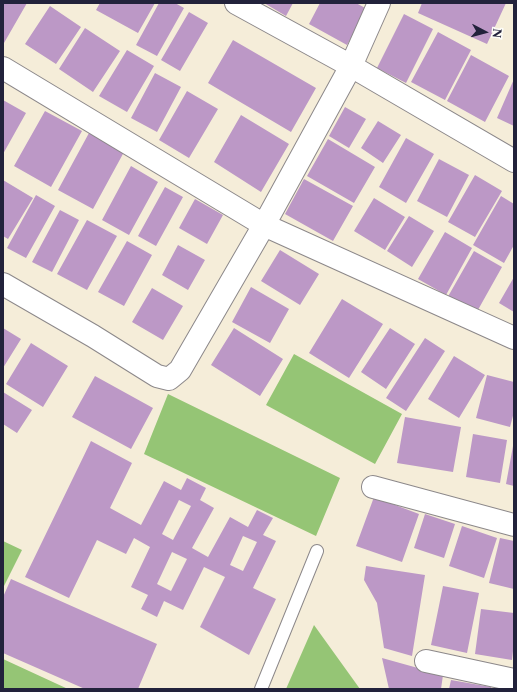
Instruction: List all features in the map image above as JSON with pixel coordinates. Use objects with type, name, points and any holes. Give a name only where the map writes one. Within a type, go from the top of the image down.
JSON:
[{"type":"street","points":[[236,3],[351,66],[514,161]]},
{"type":"street","points":[[3,284],[93,336],[157,376],[169,379],[180,370],[264,225],[351,66],[379,3]]},
{"type":"street","points":[[3,68],[264,225],[514,338]]},
{"type":"street","points":[[373,487],[514,525]]},
{"type":"street","points":[[426,661],[514,680]]},
{"type":"lane","points":[[261,689],[317,551]]},
{"type":"green space","points":[[294,354],[402,414],[375,464],[266,405]]},
{"type":"green space","points":[[168,394],[340,478],[316,536],[144,454]]},
{"type":"green space","points":[[3,541],[22,550],[3,588]]},
{"type":"green space","points":[[314,625],[360,689],[286,689]]},
{"type":"green space","points":[[3,659],[68,689],[3,689]]},
{"type":"building","points":[[3,3],[27,3],[4,43],[3,43]]},
{"type":"building","points":[[100,3],[155,3],[138,33],[96,10]]},
{"type":"building","points":[[159,3],[175,3],[184,8],[157,56],[136,45]]},
{"type":"building","points":[[264,3],[293,3],[286,16]]},
{"type":"building","points":[[320,3],[356,3],[367,9],[347,45],[309,24]]},
{"type":"building","points":[[422,3],[506,3],[487,44],[418,13]]},
{"type":"building","points":[[50,6],[81,27],[56,64],[25,44]]},
{"type":"building","points":[[189,12],[208,23],[180,71],[161,60]]},
{"type":"building","points":[[404,14],[433,29],[406,83],[377,68]]},
{"type":"building","points":[[85,28],[120,51],[93,92],[59,69]]},
{"type":"building","points":[[438,32],[471,50],[445,100],[411,82]]},
{"type":"building","points":[[233,40],[316,88],[291,132],[208,83]]},
{"type":"building","points":[[127,50],[154,66],[127,112],[99,96]]},
{"type":"building","points":[[471,55],[509,76],[485,122],[447,101]]},
{"type":"building","points":[[155,73],[181,87],[157,132],[131,118]]},
{"type":"building","points":[[514,79],[514,126],[497,118]]},
{"type":"building","points":[[187,91],[218,109],[189,158],[159,140]]},
{"type":"building","points":[[3,100],[26,113],[3,154]]},
{"type":"building","points":[[345,107],[366,119],[349,148],[329,136]]},
{"type":"building","points":[[45,111],[82,131],[51,187],[14,166]]},
{"type":"building","points":[[241,115],[289,144],[261,192],[214,162]]},
{"type":"building","points":[[378,121],[401,135],[383,163],[361,148]]},
{"type":"building","points":[[89,133],[124,152],[93,209],[58,190]]},
{"type":"building","points":[[406,138],[434,154],[406,203],[379,187]]},
{"type":"building","points":[[328,139],[375,167],[354,203],[307,176]]},
{"type":"building","points":[[439,159],[469,175],[447,217],[417,201]]},
{"type":"building","points":[[131,166],[158,182],[129,235],[102,220]]},
{"type":"building","points":[[475,175],[502,191],[475,237],[448,222]]},
{"type":"building","points":[[304,179],[353,206],[333,241],[285,214]]},
{"type":"building","points":[[3,180],[33,198],[8,239],[3,236]]},
{"type":"building","points":[[165,187],[183,197],[156,246],[138,236]]},
{"type":"building","points":[[36,195],[55,206],[26,258],[7,248]]},
{"type":"building","points":[[501,196],[514,204],[514,245],[504,263],[473,245]]},
{"type":"building","points":[[374,198],[405,217],[385,250],[354,231]]},
{"type":"building","points":[[195,199],[223,215],[207,244],[179,228]]},
{"type":"building","points":[[60,210],[79,220],[52,272],[32,262]]},
{"type":"building","points":[[409,216],[434,231],[412,267],[387,251]]},
{"type":"building","points":[[87,220],[117,236],[87,290],[57,274]]},
{"type":"building","points":[[445,232],[472,248],[446,295],[418,279]]},
{"type":"building","points":[[127,241],[152,255],[124,306],[98,292]]},
{"type":"building","points":[[178,245],[205,260],[188,290],[162,275]]},
{"type":"building","points":[[280,250],[319,274],[300,305],[261,281]]},
{"type":"building","points":[[474,251],[502,267],[474,317],[446,300]]},
{"type":"building","points":[[514,277],[514,312],[499,303]]},
{"type":"building","points":[[251,287],[289,309],[270,343],[232,322]]},
{"type":"building","points":[[152,288],[183,306],[163,340],[132,322]]},
{"type":"building","points":[[342,299],[383,324],[349,378],[309,353]]},
{"type":"building","points":[[3,328],[21,339],[3,368]]},
{"type":"building","points":[[234,328],[283,359],[260,396],[211,365]]},
{"type":"building","points":[[390,328],[415,344],[386,389],[361,372]]},
{"type":"building","points":[[425,338],[445,351],[406,411],[386,398]]},
{"type":"building","points":[[31,343],[68,366],[43,407],[6,384]]},
{"type":"building","points":[[454,356],[485,375],[459,418],[428,399]]},
{"type":"building","points":[[487,375],[514,382],[514,412],[510,427],[476,418]]},
{"type":"building","points":[[95,376],[153,408],[131,449],[72,417]]},
{"type":"building","points":[[3,392],[32,410],[17,433],[3,424]]},
{"type":"building","points":[[405,417],[461,427],[453,472],[397,463]]},
{"type":"building","points":[[473,434],[507,440],[500,483],[466,477]]},
{"type":"building","points":[[91,441],[132,463],[110,508],[141,525],[164,481],[181,490],[187,478],[206,488],[200,500],[214,508],[192,548],[208,557],[230,517],[248,527],[257,510],[273,518],[263,535],[276,541],[253,588],[276,599],[249,655],[200,627],[225,577],[204,567],[183,610],[164,601],[157,617],[141,609],[148,595],[131,587],[150,547],[134,538],[126,554],[97,540],[69,598],[25,577]],"holes":[[[179,500],[191,506],[173,540],[162,534]],[[243,536],[257,542],[243,571],[230,565]],[[172,552],[187,559],[171,591],[157,584]]]},
{"type":"building","points":[[514,446],[514,486],[506,484]]},
{"type":"building","points":[[374,497],[419,514],[402,562],[356,546]]},
{"type":"building","points":[[425,514],[455,524],[444,558],[414,548]]},
{"type":"building","points":[[462,526],[497,538],[484,578],[449,566]]},
{"type":"building","points":[[500,538],[514,541],[514,589],[489,583]]},
{"type":"building","points":[[366,566],[425,575],[412,656],[384,648],[377,603],[364,580]]},
{"type":"building","points":[[11,579],[157,644],[138,689],[85,689],[3,653],[3,597]]},
{"type":"building","points":[[443,586],[479,593],[467,653],[431,645]]},
{"type":"building","points":[[481,609],[514,613],[514,642],[512,660],[475,654]]},
{"type":"building","points":[[382,658],[443,675],[441,689],[389,689]]},
{"type":"building","points":[[451,680],[491,687],[491,689],[449,689]]}]
